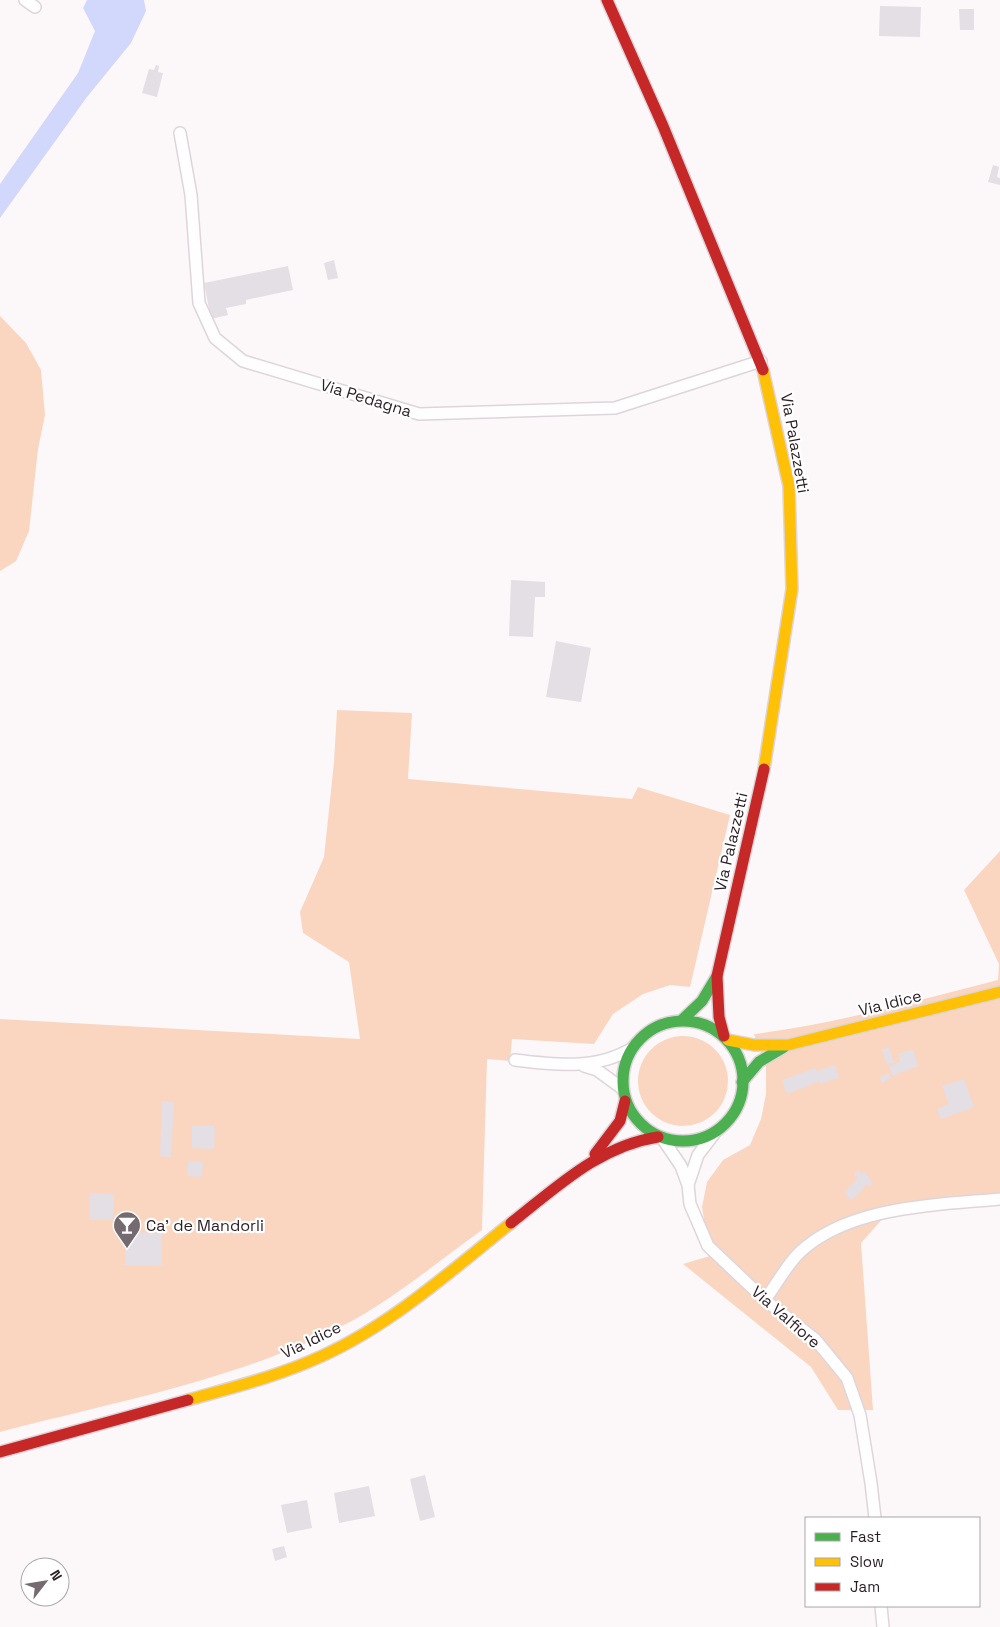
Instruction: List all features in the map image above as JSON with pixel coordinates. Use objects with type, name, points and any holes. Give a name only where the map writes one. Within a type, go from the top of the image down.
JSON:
[{"type":"main road","name":"Via Palazzetti","points":[[607,0],[663,126],[761,361],[789,486],[792,589],[763,773],[717,976],[719,1017],[726,1038]]},
{"type":"main road","name":"Via Palazzetti","points":[[682,1020],[702,1001],[717,976]]},
{"type":"main road","name":"Via Idice","points":[[589,1162],[620,1121],[625,1101],[623,1062],[644,1033],[665,1022],[682,1020],[708,1025],[726,1038],[754,1045],[788,1044],[1000,992]]},
{"type":"main road","name":"Via Idice","points":[[0,1452],[274,1376],[322,1356],[401,1310],[589,1162],[610,1149],[634,1140],[660,1138],[688,1142],[714,1134],[730,1119],[741,1100],[741,1062],[726,1038]]},
{"type":"main road","name":"Via Idice","points":[[742,1082],[759,1062],[770,1053],[788,1044]]},
{"type":"main road","name":"Via Idice","points":[[625,1101],[642,1126],[660,1138]]},
{"type":"street","points":[[25,0],[35,8]]},
{"type":"street","name":"Via Pedagna","points":[[180,133],[191,195],[199,303],[215,338],[243,361],[419,414],[615,408],[761,361]]},
{"type":"street","points":[[580,1065],[615,1059],[631,1049]]},
{"type":"street","points":[[515,1060],[580,1065],[597,1070],[624,1089]]},
{"type":"street","name":"Via Valfiore","points":[[688,1185],[698,1155],[714,1134]]},
{"type":"street","name":"Via Valfiore","points":[[660,1138],[681,1166],[688,1185],[690,1204],[708,1246],[765,1300],[815,1338],[847,1378],[860,1415],[875,1517]]},
{"type":"street","points":[[765,1300],[799,1253],[826,1234],[878,1213],[1000,1199]]},
{"type":"street","points":[[881,1607],[883,1627]]},
{"type":"shaded area","points":[[0,316],[26,343],[41,370],[45,415],[38,449],[29,531],[16,561],[0,571]]},
{"type":"shaded area","points":[[337,710],[412,713],[408,779],[632,799],[638,787],[730,815],[690,987],[670,985],[643,994],[613,1014],[594,1044],[512,1039],[510,1061],[487,1059],[482,1230],[380,1304],[344,1325],[261,1361],[175,1388],[0,1432],[0,1019],[360,1039],[349,962],[303,933],[300,912],[324,857],[334,762]]},
{"type":"shaded area","points":[[1000,851],[1000,1202],[886,1215],[861,1243],[873,1410],[838,1410],[811,1367],[683,1264],[710,1256],[702,1207],[707,1182],[723,1160],[750,1145],[761,1119],[766,1094],[766,1066],[754,1034],[847,1018],[998,980],[999,964],[964,890]]},
{"type":"shaded area","points":[[683,1036],[700,1039],[715,1049],[725,1064],[728,1081],[725,1098],[715,1113],[700,1123],[683,1126],[666,1123],[651,1113],[641,1098],[638,1081],[641,1064],[651,1049],[666,1039]]},
{"type":"water","points":[[87,0],[144,0],[146,11],[131,43],[87,97],[0,218],[0,184],[78,73],[95,31],[83,8]]},
{"type":"building","points":[[880,6],[921,7],[920,37],[879,36]]},
{"type":"building","points":[[959,9],[974,9],[974,30],[960,30]]},
{"type":"building","points":[[156,65],[159,66],[158,72],[163,73],[157,97],[142,93],[149,69],[154,70]]},
{"type":"building","points":[[993,165],[999,167],[997,177],[1000,178],[1000,185],[988,182]]},
{"type":"building","points":[[334,260],[338,278],[328,280],[324,263]]},
{"type":"building","points":[[288,266],[293,290],[246,300],[246,304],[226,308],[228,315],[211,319],[204,283]]},
{"type":"building","points":[[511,580],[545,582],[545,597],[535,597],[533,637],[509,636]]},
{"type":"building","points":[[556,641],[591,648],[581,702],[546,697]]},
{"type":"building","points":[[889,1047],[894,1063],[887,1065],[882,1049]]},
{"type":"building","points":[[913,1049],[918,1066],[892,1076],[889,1066],[900,1062],[898,1054]]},
{"type":"building","points":[[835,1065],[839,1078],[820,1084],[819,1081],[787,1094],[782,1080],[815,1068],[817,1071]]},
{"type":"building","points":[[888,1073],[891,1078],[882,1083],[879,1078]]},
{"type":"building","points":[[964,1079],[974,1107],[941,1119],[937,1109],[949,1104],[942,1086]]},
{"type":"building","points":[[162,1101],[174,1102],[171,1157],[160,1156]]},
{"type":"building","points":[[192,1126],[215,1126],[214,1149],[192,1148]]},
{"type":"building","points":[[188,1161],[203,1162],[202,1177],[187,1176]]},
{"type":"building","points":[[858,1170],[862,1174],[864,1171],[873,1183],[869,1187],[867,1184],[852,1200],[844,1193],[858,1178],[854,1174]]},
{"type":"building","points":[[90,1193],[114,1194],[113,1220],[89,1220]]},
{"type":"building","points":[[126,1232],[162,1233],[162,1266],[125,1265]]},
{"type":"building","points":[[425,1475],[435,1517],[420,1521],[410,1479]]},
{"type":"building","points":[[369,1486],[375,1516],[339,1523],[334,1493]]},
{"type":"building","points":[[307,1500],[312,1528],[287,1533],[281,1505]]},
{"type":"building","points":[[284,1546],[287,1557],[275,1561],[272,1549]]},
{"type":"traffic: fast","points":[[682,1020],[702,1001],[717,976]]},
{"type":"traffic: fast","points":[[683,1021],[706,1025],[726,1038],[739,1058],[743,1081],[739,1104],[726,1124],[706,1137],[683,1141],[660,1137],[640,1124],[627,1104],[623,1081],[627,1058],[640,1038],[660,1025],[683,1021]]},
{"type":"traffic: fast","points":[[742,1082],[759,1062],[784,1047]]},
{"type":"traffic: slow","points":[[763,370],[789,486],[792,589],[764,769]]},
{"type":"traffic: slow","points":[[728,1040],[754,1045],[788,1045],[1000,992]]},
{"type":"traffic: slow","points":[[188,1400],[256,1381],[322,1356],[348,1343],[397,1313],[511,1223]]},
{"type":"traffic: jam","points":[[607,0],[663,126],[763,370]]},
{"type":"traffic: jam","points":[[724,1036],[719,1017],[717,976],[764,769]]},
{"type":"traffic: jam","points":[[595,1154],[620,1121],[625,1101]]},
{"type":"traffic: jam","points":[[511,1223],[562,1182],[598,1159],[617,1149],[658,1137]]},
{"type":"traffic: jam","points":[[0,1452],[188,1400]]},
{"type":"place","name":"Ca' de Mandorli","points":[[127,1249]]}]
